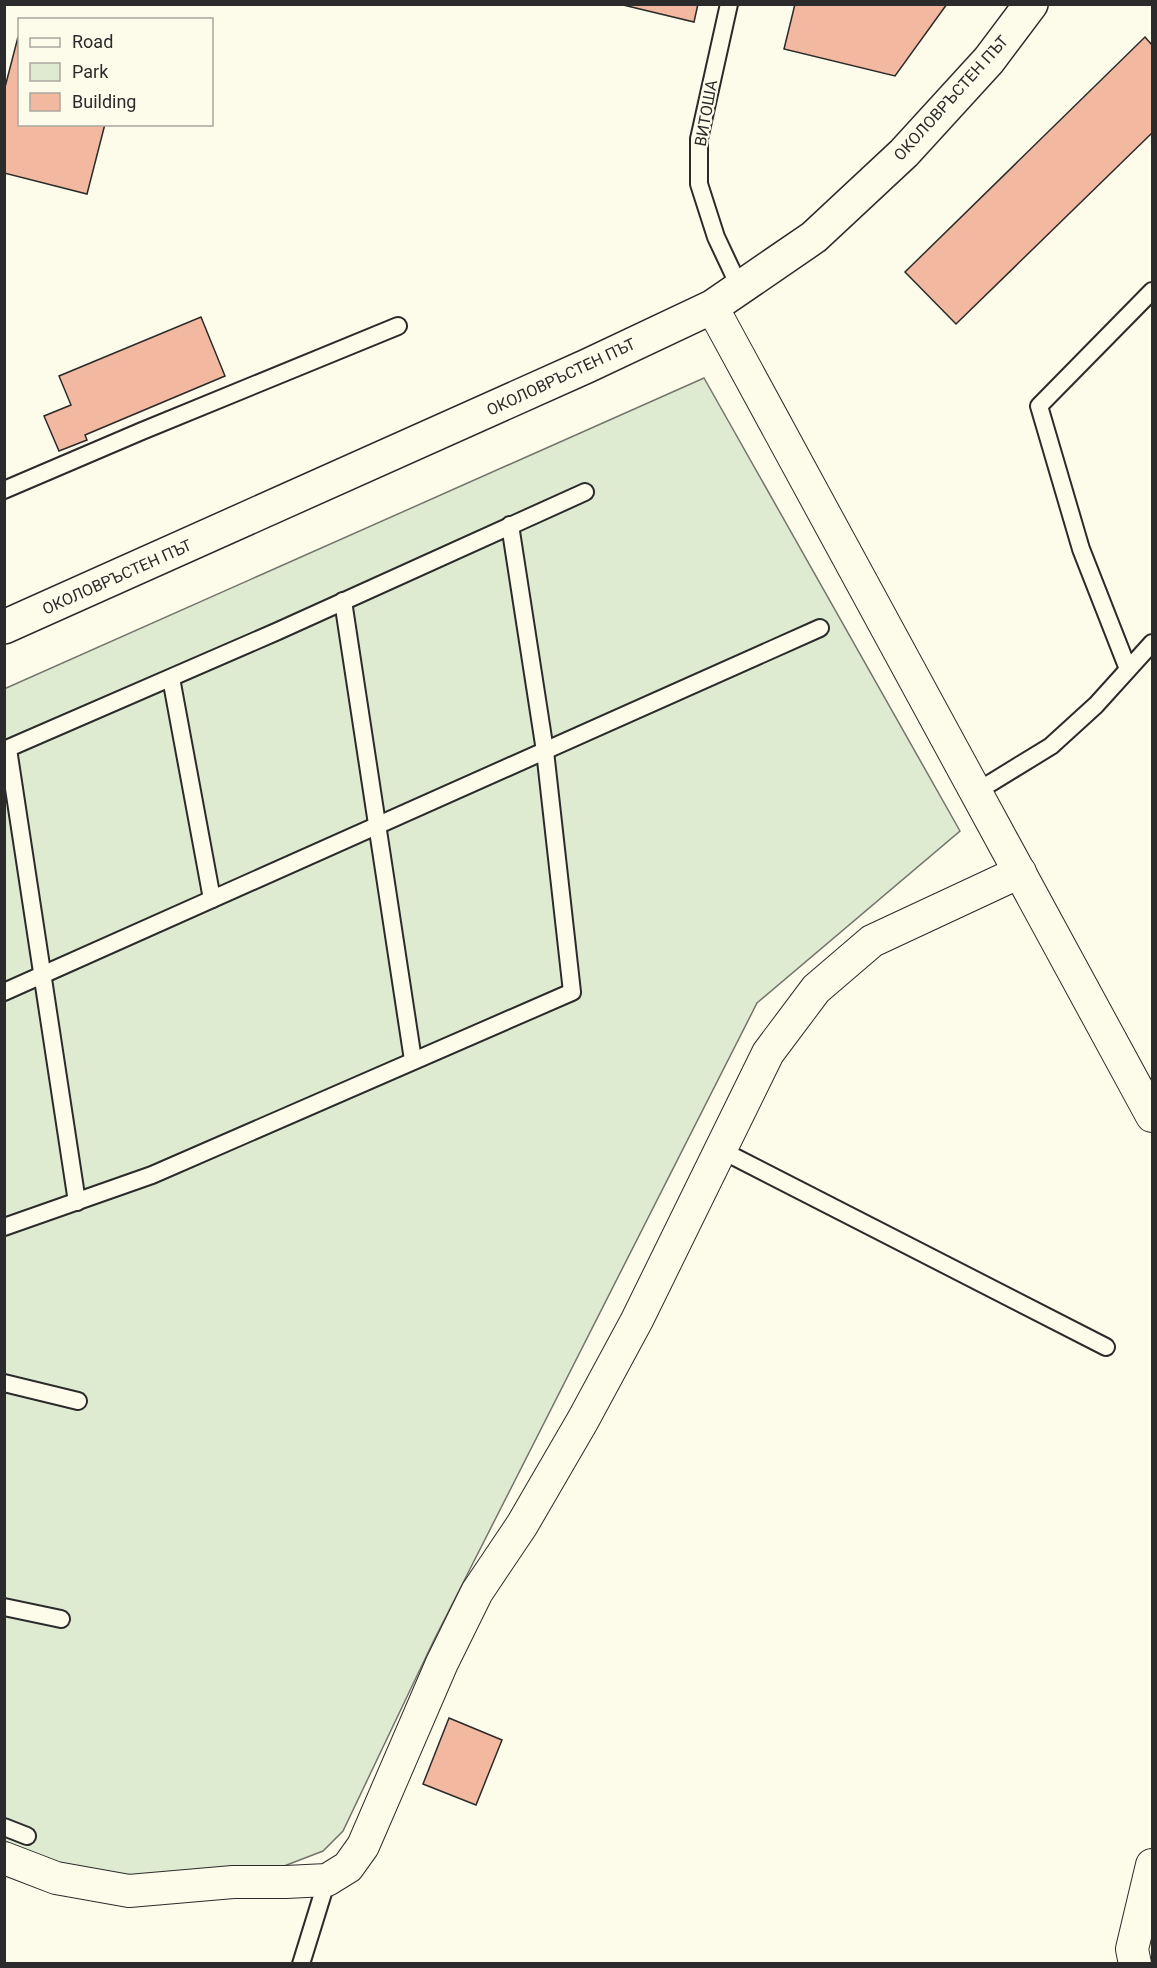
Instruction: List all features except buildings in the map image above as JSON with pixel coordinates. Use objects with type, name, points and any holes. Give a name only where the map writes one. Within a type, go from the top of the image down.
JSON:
[{"type":"street","name":"ОКОЛОВРЪСТЕН ПЪТ","points":[[4,627],[587,366],[712,307],[814,237],[904,153],[989,60],[1031,4]]},
{"type":"street","points":[[712,307],[1152,1116]]},
{"type":"street","points":[[4,1858],[56,1878],[129,1891],[233,1882],[327,1880],[348,1867],[363,1846],[442,1663],[477,1592],[522,1525],[583,1420],[637,1320],[768,1053],[816,989],[872,941],[1020,873]]},
{"type":"street","points":[[1135,1964],[1132,1948],[1152,1865]]},
{"type":"lane","name":"ВИТОША","points":[[729,4],[699,139],[699,184],[716,237],[740,288]]},
{"type":"lane","points":[[1128,669],[1081,549],[1039,406],[1152,291]]},
{"type":"lane","points":[[4,490],[398,326]]},
{"type":"lane","points":[[77,1202],[6,750],[585,492]]},
{"type":"lane","points":[[4,1227],[152,1175],[572,992],[545,751],[510,525]]},
{"type":"lane","points":[[343,601],[413,1060]]},
{"type":"lane","points":[[4,992],[820,628]]},
{"type":"lane","points":[[976,792],[1052,746],[1096,705],[1152,643]]},
{"type":"lane","points":[[171,678],[212,899]]},
{"type":"lane","points":[[720,1150],[1106,1347]]},
{"type":"lane","points":[[4,1383],[78,1401]]},
{"type":"lane","points":[[4,1607],[61,1619]]},
{"type":"lane","points":[[4,1827],[27,1836]]},
{"type":"lane","points":[[301,1964],[327,1880]]},
{"type":"green space","points":[[704,378],[960,831],[757,1003],[434,1640],[343,1831],[323,1851],[266,1873],[137,1881],[5,1850],[4,689]]}]
